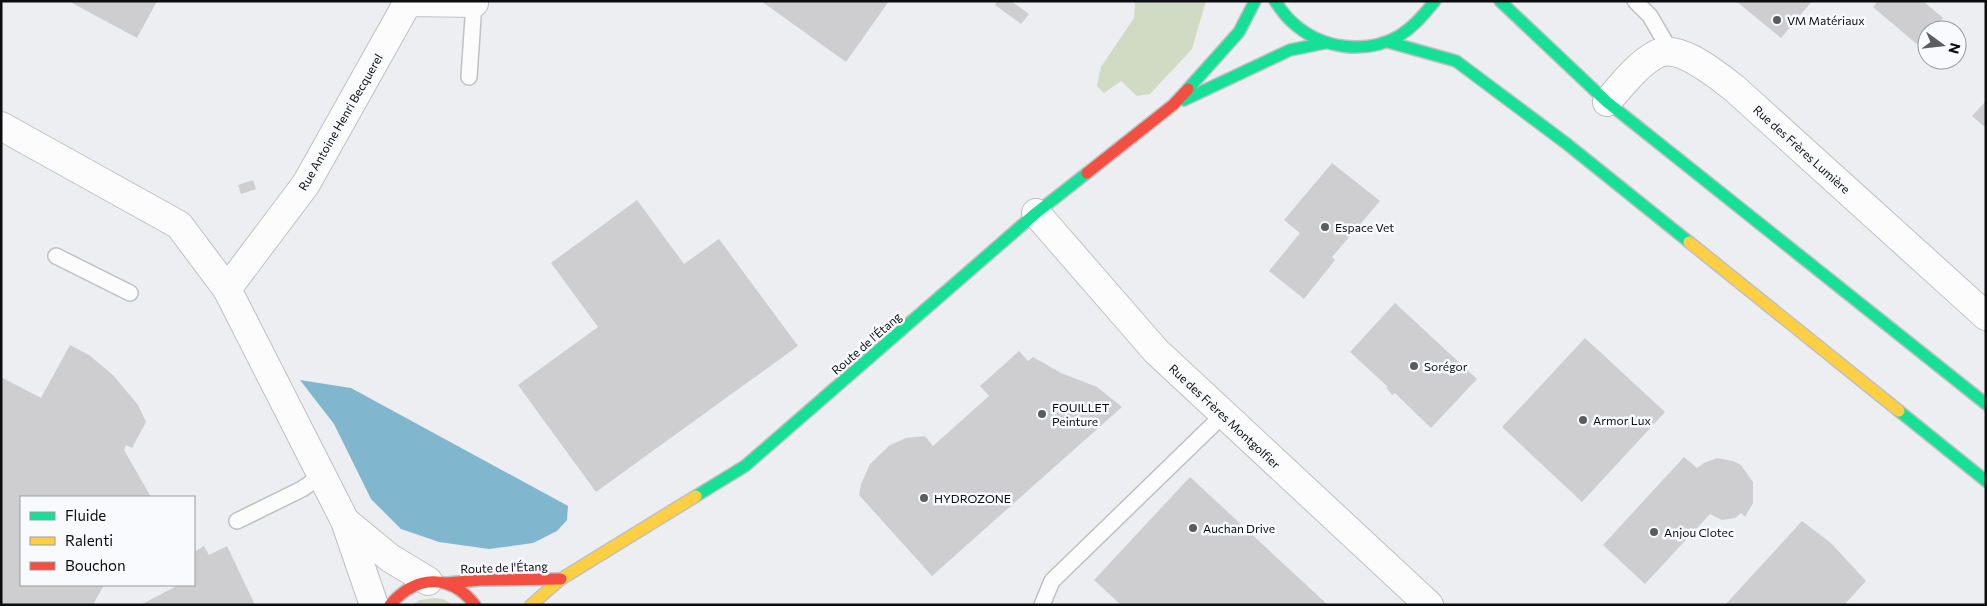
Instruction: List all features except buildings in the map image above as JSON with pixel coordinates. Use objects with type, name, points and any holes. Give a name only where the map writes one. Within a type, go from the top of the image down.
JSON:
[{"type":"main road","points":[[1173,105],[1239,32],[1255,1]]},
{"type":"main road","points":[[1275,1],[1292,23],[1324,43]]},
{"type":"main road","points":[[1173,105],[1290,50],[1324,43],[1362,48],[1388,42],[1411,30],[1429,11],[1435,1]]},
{"type":"main road","points":[[1500,1],[1607,102],[1986,404]]},
{"type":"main road","points":[[1388,42],[1456,61],[1567,144],[1986,481]]},
{"type":"main road","name":"Route de l'Étang","points":[[531,605],[561,579],[745,466],[1036,213],[1173,105]]},
{"type":"main road","name":"Route de l'Étang","points":[[390,605],[407,588],[438,582],[561,579]]},
{"type":"main road","points":[[438,582],[465,592],[475,605]]},
{"type":"street","name":"Rue Antoine Henri Becquerel","points":[[227,289],[306,184],[408,2],[474,3]]},
{"type":"street","points":[[1607,102],[1656,54],[1671,52]]},
{"type":"street","name":"Rue des Frères Lumière","points":[[1671,52],[1699,62],[1734,88],[1986,316]]},
{"type":"street","points":[[1,126],[179,225],[227,289],[345,521],[374,605]]},
{"type":"street","name":"Rue des Frères Montgolfier","points":[[1036,213],[1156,351],[1425,603]]},
{"type":"street","points":[[345,521],[390,558],[438,582]]},
{"type":"lane","points":[[469,77],[474,3]]},
{"type":"lane","points":[[1643,4],[1671,52]]},
{"type":"lane","points":[[56,256],[130,293]]},
{"type":"lane","points":[[1042,605],[1052,581],[1223,415]]},
{"type":"lane","points":[[238,521],[302,489],[321,476]]},
{"type":"green space","points":[[1135,1],[1206,1],[1192,49],[1150,94],[1137,96],[1121,81],[1104,93],[1097,86],[1101,67],[1134,18]]},
{"type":"green space","points":[[443,599],[453,605],[412,605],[420,600]]},
{"type":"water","points":[[300,380],[351,388],[568,506],[567,520],[557,531],[533,543],[489,549],[439,542],[401,529],[371,499],[334,424]]},
{"type":"traffic: fast","points":[[1188,89],[1239,32],[1255,1]]},
{"type":"traffic: fast","points":[[1275,1],[1292,22],[1316,38],[1330,43],[1358,47],[1372,46],[1399,36],[1414,24],[1435,1]]},
{"type":"traffic: fast","points":[[1500,1],[1607,102],[1986,404]]},
{"type":"traffic: fast","points":[[1388,42],[1456,61],[1567,144],[1689,242]]},
{"type":"traffic: fast","points":[[1184,100],[1290,50],[1325,43]]},
{"type":"traffic: fast","points":[[696,496],[745,466],[1036,213],[1087,173]]},
{"type":"traffic: fast","points":[[1899,411],[1986,481]]},
{"type":"traffic: slow","points":[[1689,242],[1899,411]]},
{"type":"traffic: slow","points":[[531,605],[561,579],[696,496]]},
{"type":"traffic: jam","points":[[1087,173],[1173,105],[1188,89]]},
{"type":"traffic: jam","points":[[447,583],[480,580],[561,579]]},
{"type":"traffic: jam","points":[[390,605],[411,588],[422,583],[433,582],[455,587],[475,605]]},
{"type":"place","name":"VM Matériaux","points":[[1777,20]]},
{"type":"place","name":"Espace Vet","points":[[1325,227]]},
{"type":"place","name":"Sorégor","points":[[1414,366]]},
{"type":"place","name":"FOUILLET Peinture","points":[[1042,414]]},
{"type":"place","name":"Armor Lux","points":[[1583,420]]},
{"type":"place","name":"HYDROZONE","points":[[924,498]]},
{"type":"place","name":"Auchan Drive","points":[[1193,528]]},
{"type":"place","name":"Anjou Clotec","points":[[1654,532]]}]
